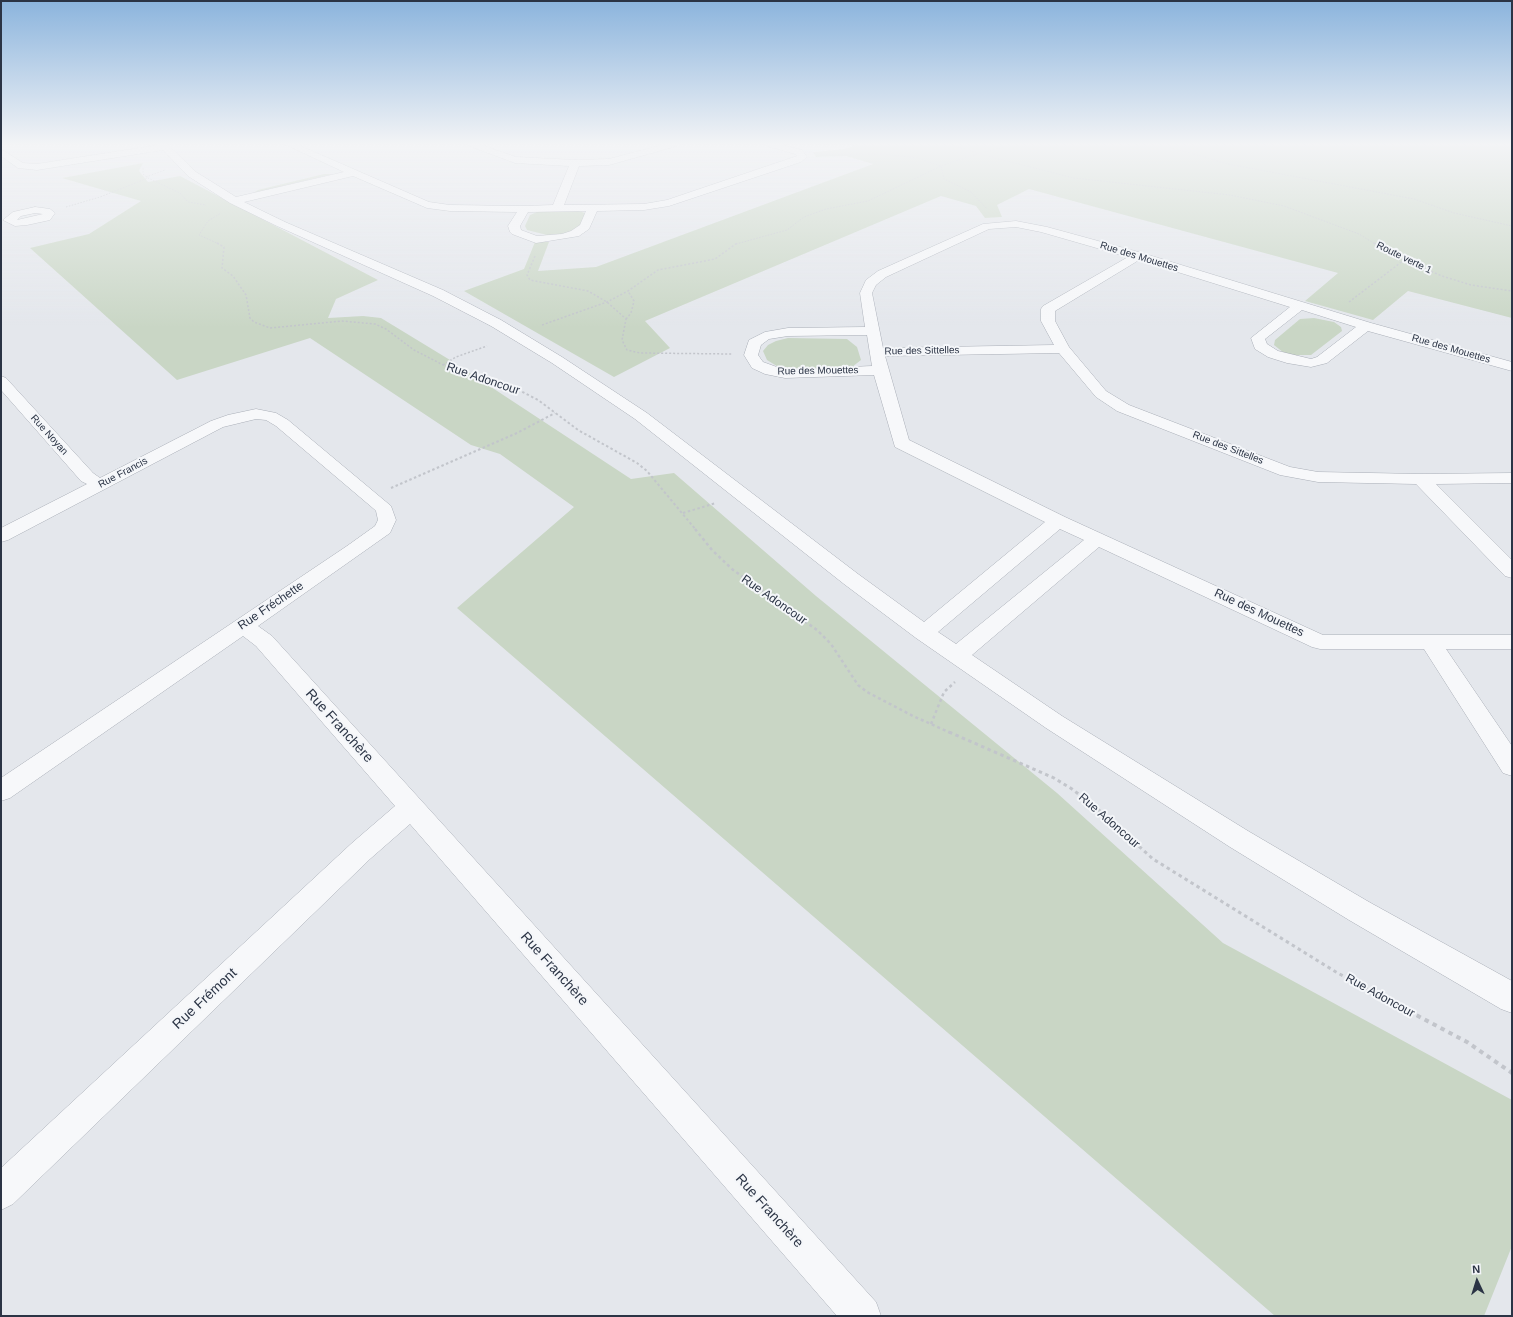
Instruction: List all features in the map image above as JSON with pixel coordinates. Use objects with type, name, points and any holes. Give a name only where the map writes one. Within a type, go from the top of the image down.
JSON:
[{"type":"street","points":[[245,205],[281,224],[390,270],[438,293],[496,323],[557,360],[641,416],[851,579],[924,633],[958,667],[1054,722],[1226,831],[1359,911],[1512,998]]},
{"type":"street","points":[[431,205],[450,208],[524,209],[644,207],[654,205]]},
{"type":"street","points":[[524,209],[514,226],[516,232],[524,236],[542,240],[575,234],[585,227],[593,208]]},
{"type":"street","name":"Rue des Mouettes","points":[[1512,367],[1366,326],[1138,256],[1042,229],[1016,224],[1000,224],[980,229],[882,274],[870,283],[866,293],[872,331],[878,352],[880,370],[901,443],[1058,521],[1320,642],[1512,642]]},
{"type":"street","name":"Rue des Sittelles","points":[[1138,256],[1048,310],[1048,320],[1063,349],[1101,394],[1123,408],[1286,471],[1318,477],[1421,479],[1512,478]]},
{"type":"street","points":[[1299,306],[1258,338],[1260,346],[1273,354],[1292,360],[1310,363],[1322,360],[1366,326]]},
{"type":"street","points":[[751,354],[754,343],[765,336],[788,332],[872,331]]},
{"type":"street","name":"Rue des Sittelles","points":[[878,352],[1063,349]]},
{"type":"street","name":"Rue des Mouettes","points":[[751,354],[757,365],[770,371],[785,374],[880,370]]},
{"type":"street","name":"Rue Noyan","points":[[1,381],[87,477],[100,485]]},
{"type":"street","name":"Rue Francis","points":[[1,536],[217,424],[247,415]]},
{"type":"street","name":"Rue Fréchette","points":[[1,791],[383,529],[387,520],[385,510],[380,505],[282,423],[270,416],[247,415]]},
{"type":"street","points":[[1421,479],[1512,572]]},
{"type":"street","points":[[924,633],[1058,521]]},
{"type":"street","points":[[958,667],[1097,539]]},
{"type":"street","name":"Rue Franchère","points":[[243,625],[264,641],[862,1316]]},
{"type":"street","points":[[1430,642],[1512,766]]},
{"type":"street","name":"Rue Frémont","points":[[1,1192],[361,851],[411,808]]},
{"type":"path","points":[[63,208],[72,205]]},
{"type":"path","points":[[542,325],[607,302],[628,291],[658,270],[715,259],[738,242],[787,230],[804,217],[826,209],[845,205]]},
{"type":"path","points":[[983,205],[1000,224]]},
{"type":"path","name":"Route verte 1","points":[[1281,205],[1359,234],[1404,260],[1442,276],[1471,285],[1512,291]]},
{"type":"path","points":[[1432,205],[1454,213],[1512,226]]},
{"type":"path","name":"Rue Adoncour","points":[[224,211],[208,221],[199,235],[224,247],[222,268],[233,276],[246,295],[250,318],[254,322],[260,325],[278,328],[342,321],[375,324],[386,329],[414,350],[460,373],[515,388],[556,413],[578,430],[637,463],[654,479],[712,550],[732,569],[817,630],[831,644],[858,685],[867,692],[931,724],[1021,763],[1072,789],[1100,810],[1153,859],[1186,881],[1336,972],[1466,1042],[1512,1073]]},
{"type":"path","points":[[542,240],[527,278],[539,283],[588,291],[607,302],[626,318]]},
{"type":"path","points":[[1332,315],[1404,260]]},
{"type":"path","points":[[628,291],[634,300],[631,313],[626,318],[622,340],[624,347],[634,352],[751,354]]},
{"type":"path","points":[[443,365],[456,357],[488,346]]},
{"type":"path","points":[[386,491],[517,433],[556,413]]},
{"type":"path","points":[[683,513],[716,503]]},
{"type":"path","points":[[931,724],[944,692],[958,667]]},
{"type":"green space","points":[[134,205],[236,205],[378,280],[336,299],[328,318],[363,316],[381,318],[450,360],[631,479],[674,473],[816,596],[1057,793],[1223,943],[1512,1100],[1512,1246],[1484,1316],[1275,1316],[457,608],[574,507],[500,454],[471,445],[310,338],[177,380],[30,248],[89,234]]},
{"type":"green space","points":[[762,205],[919,205],[645,321],[670,348],[614,377],[464,291],[524,269],[535,242],[549,242],[538,271],[596,267]]},
{"type":"green space","points":[[974,205],[997,205],[1002,217],[985,218]]},
{"type":"green space","points":[[1090,205],[1512,205],[1512,318],[1408,291],[1373,320],[1305,301],[1338,273]]},
{"type":"green space","points":[[548,210],[579,211],[585,213],[582,226],[575,231],[561,234],[547,235],[527,230],[525,226],[530,215]]},
{"type":"green space","points":[[1314,318],[1334,322],[1341,327],[1342,331],[1311,355],[1292,355],[1284,353],[1274,345],[1275,340],[1300,319]]},
{"type":"green space","points":[[788,338],[847,339],[857,347],[861,360],[852,367],[843,369],[780,368],[767,360],[763,351],[768,345]]}]
